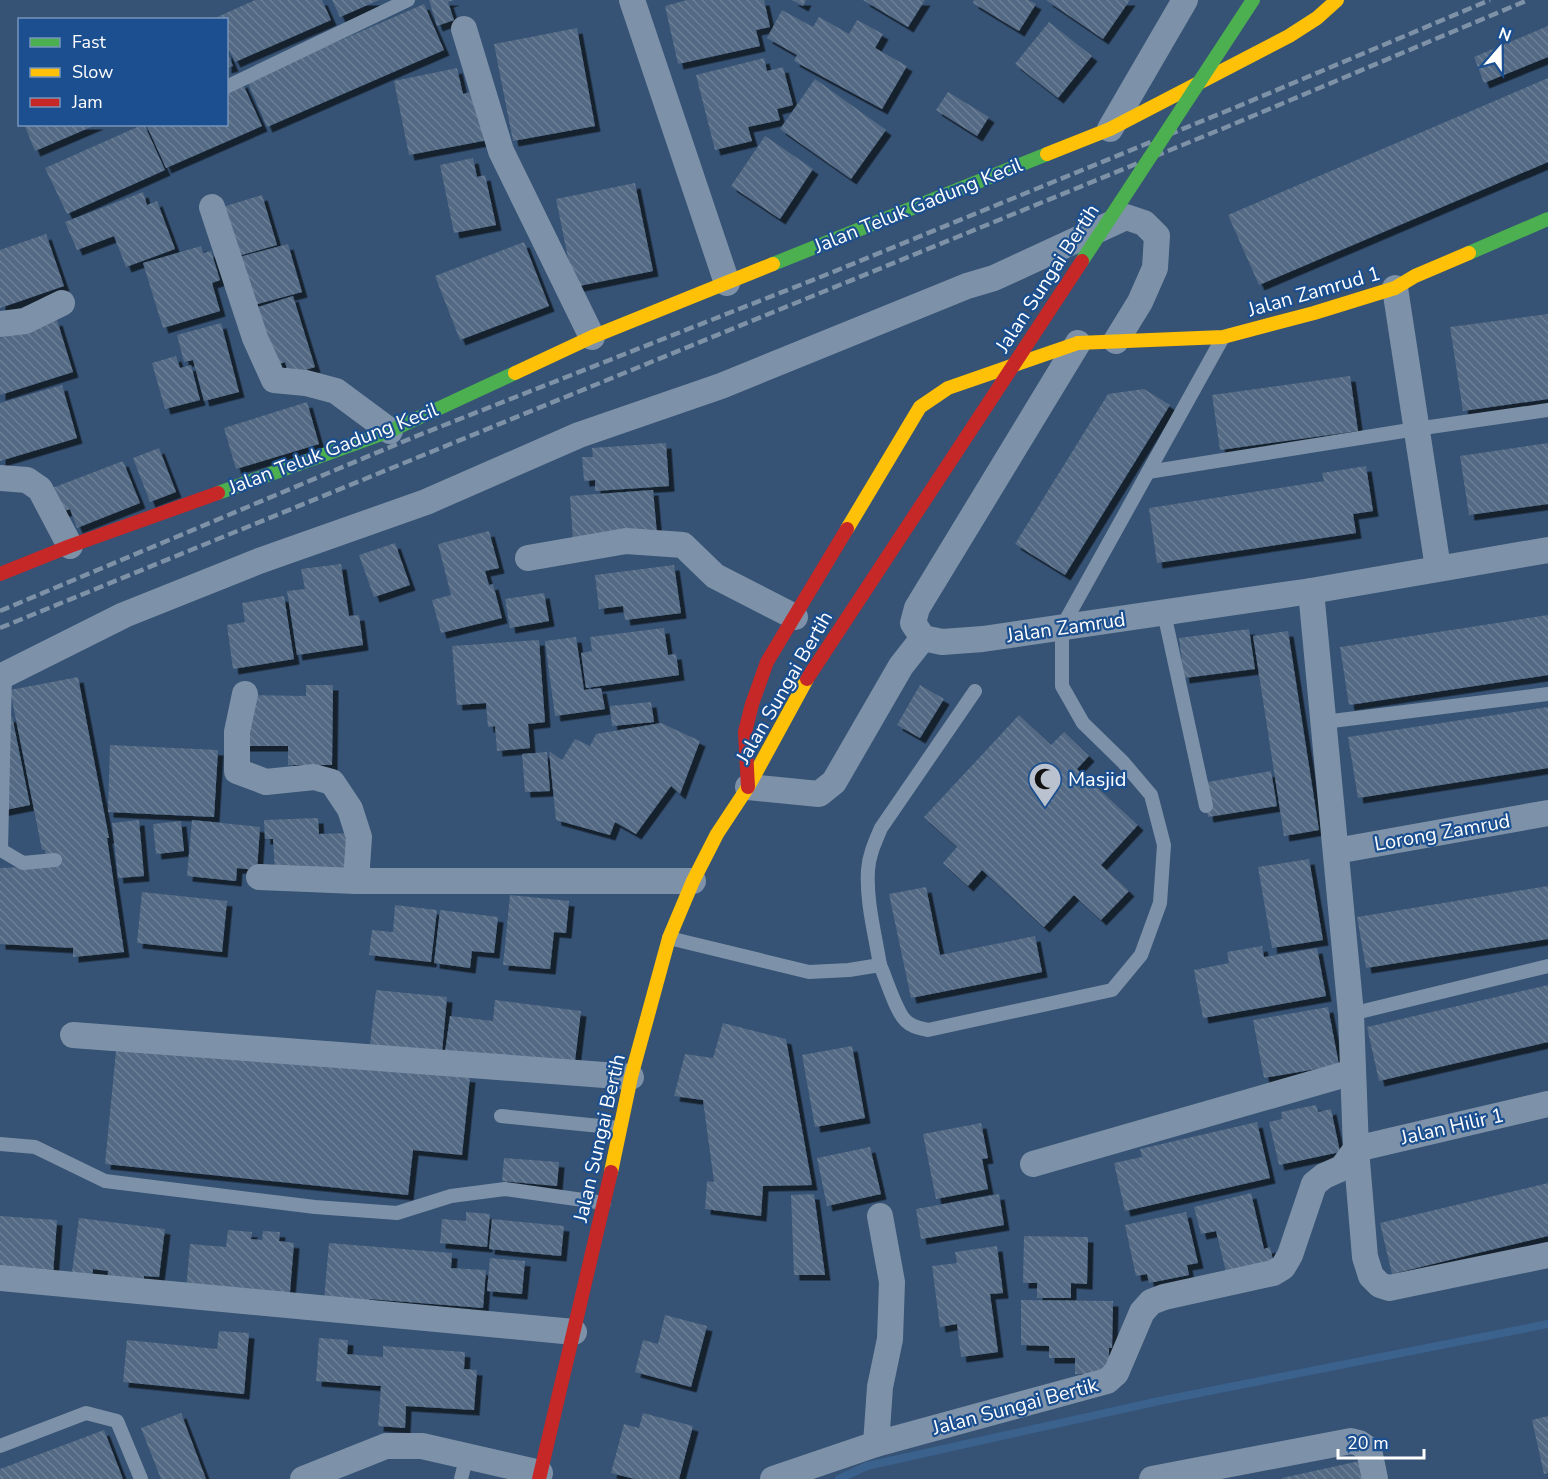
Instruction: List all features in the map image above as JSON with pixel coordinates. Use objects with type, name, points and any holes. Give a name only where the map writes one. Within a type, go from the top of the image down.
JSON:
[{"type":"main road","name":"Jalan Sungai Bertih","points":[[540,1476],[631,1077],[669,938],[693,881],[717,834],[748,787],[807,679],[1253,0]]},
{"type":"main road","name":"Jalan Teluk Gadung Kecil","points":[[0,574],[70,546],[390,431],[592,338],[1110,129],[1289,36],[1317,18],[1337,0]]},
{"type":"main road","name":"Jalan Zamrud 1","points":[[748,787],[745,732],[752,704],[768,662],[920,407],[948,388],[1078,343],[1223,337],[1314,313],[1395,288],[1414,276],[1548,219]]},
{"type":"street","points":[[633,0],[727,283]]},
{"type":"street","points":[[1110,129],[1185,0]]},
{"type":"street","points":[[464,29],[501,151],[592,338]]},
{"type":"street","points":[[212,207],[255,338],[274,380],[306,383],[336,391],[390,431]]},
{"type":"street","points":[[2,676],[124,615],[260,561],[426,502],[579,435],[721,386],[967,286],[994,278],[1126,217],[1144,223],[1157,236],[1155,268],[1140,302],[1116,341]]},
{"type":"street","points":[[1395,288],[1437,568]]},
{"type":"street","points":[[0,324],[25,321],[62,303]]},
{"type":"street","points":[[748,787],[819,794],[834,782],[901,666],[923,638],[913,623],[917,608],[1078,343]]},
{"type":"street","points":[[0,478],[27,480],[40,489],[70,546]]},
{"type":"street","points":[[528,558],[626,542],[683,545],[715,576],[795,617]]},
{"type":"street","name":"Jalan Zamrud","points":[[923,638],[942,642],[983,639],[1311,591],[1548,550]]},
{"type":"street","points":[[1311,591],[1351,1014],[1356,1149],[1365,1257],[1371,1276],[1380,1285],[1389,1288],[1548,1255]]},
{"type":"street","points":[[245,694],[237,732],[237,771],[266,782],[314,777],[332,782],[350,809],[359,837],[356,881]]},
{"type":"street","name":"Lorong Zamrud","points":[[1335,851],[1548,813]]},
{"type":"street","points":[[259,877],[356,881],[693,881]]},
{"type":"street","points":[[73,1035],[631,1077]]},
{"type":"street","points":[[1033,1164],[1353,1072]]},
{"type":"street","name":"Jalan Hilir 1","points":[[1356,1149],[1548,1104]]},
{"type":"street","name":"Jalan Sungai Bertik","points":[[773,1479],[876,1444],[1107,1381],[1116,1373],[1142,1312],[1151,1302],[1164,1297],[1273,1273],[1283,1267],[1290,1255],[1314,1184],[1342,1168],[1356,1149]]},
{"type":"street","points":[[876,1444],[880,1387],[890,1340],[892,1282],[880,1216]]},
{"type":"street","points":[[0,1278],[574,1332]]},
{"type":"street","points":[[1152,1479],[1351,1441],[1369,1450],[1373,1470]]},
{"type":"street","points":[[303,1479],[387,1446],[422,1446],[464,1467],[540,1476]]},
{"type":"lane","points":[[228,86],[408,0]]},
{"type":"lane","points":[[975,690],[880,828],[868,868],[868,893],[880,965],[906,1022],[928,1030],[1112,990],[1141,955],[1160,903],[1164,844],[1151,795],[1123,762],[1083,723],[1062,686],[1062,627],[1223,337]]},
{"type":"lane","points":[[1148,472],[1548,410]]},
{"type":"lane","points":[[1164,613],[1206,806]]},
{"type":"lane","points":[[2,676],[1,850],[23,863],[55,860]]},
{"type":"lane","points":[[1324,722],[1548,694]]},
{"type":"lane","points":[[669,938],[809,972],[849,970],[880,965]]},
{"type":"lane","points":[[1351,1014],[1548,966]]},
{"type":"lane","points":[[501,1116],[620,1128]]},
{"type":"lane","points":[[0,1144],[34,1147],[105,1181],[315,1207],[397,1213],[451,1196],[505,1189],[604,1203]]},
{"type":"lane","points":[[0,1446],[86,1413],[117,1420],[141,1479]]},
{"type":"building","points":[[255,0],[322,0],[331,20],[235,62],[228,48],[228,18],[215,18]]},
{"type":"building","points":[[332,0],[379,0],[340,17]]},
{"type":"building","points":[[429,0],[454,0],[448,2],[454,20],[437,26]]},
{"type":"building","points":[[687,0],[764,0],[770,27],[756,30],[760,46],[678,64],[665,6]]},
{"type":"building","points":[[792,0],[806,0],[803,6]]},
{"type":"building","points":[[863,0],[925,0],[908,27]]},
{"type":"building","points":[[974,0],[1028,0],[1036,4],[1019,31],[973,3]]},
{"type":"building","points":[[1046,0],[1130,0],[1103,39]]},
{"type":"building","points":[[424,4],[444,50],[267,127],[247,81]]},
{"type":"building","points":[[782,10],[813,27],[819,17],[849,34],[857,20],[883,34],[875,48],[907,66],[882,109],[794,61],[797,55],[767,38]]},
{"type":"building","points":[[1049,22],[1092,56],[1058,98],[1015,64]]},
{"type":"building","points":[[1548,26],[1548,57],[1484,83],[1474,57]]},
{"type":"building","points":[[577,28],[595,126],[513,141],[494,44]]},
{"type":"building","points":[[228,55],[233,66],[228,67]]},
{"type":"building","points":[[764,58],[767,71],[783,67],[793,105],[777,109],[780,120],[748,127],[752,141],[715,150],[696,75]]},
{"type":"building","points":[[457,68],[463,94],[477,90],[488,140],[409,155],[394,81]]},
{"type":"building","points":[[1548,78],[1548,162],[1259,285],[1228,215]]},
{"type":"building","points":[[815,79],[886,130],[851,179],[780,129]]},
{"type":"building","points":[[242,82],[262,126],[166,168],[147,126],[228,126],[228,88]]},
{"type":"building","points":[[948,92],[989,117],[977,136],[936,110]]},
{"type":"building","points":[[25,126],[93,126],[35,151]]},
{"type":"building","points":[[140,126],[145,126],[165,170],[67,214],[45,168]]},
{"type":"building","points":[[765,136],[813,169],[780,219],[731,186]]},
{"type":"building","points":[[473,158],[477,177],[485,175],[496,225],[454,233],[440,165]]},
{"type":"building","points":[[635,183],[653,271],[574,287],[556,199]]},
{"type":"building","points":[[143,192],[147,205],[157,201],[175,249],[126,267],[114,236],[77,250],[65,222]]},
{"type":"building","points":[[262,195],[277,245],[231,258],[216,209]]},
{"type":"building","points":[[46,234],[64,286],[0,308],[0,250]]},
{"type":"building","points":[[524,242],[549,306],[460,340],[435,276]]},
{"type":"building","points":[[288,244],[302,292],[250,306],[236,258]]},
{"type":"building","points":[[201,246],[203,253],[211,251],[220,280],[212,283],[220,311],[163,328],[143,263]]},
{"type":"building","points":[[293,296],[315,367],[289,375],[285,362],[271,367],[252,309]]},
{"type":"building","points":[[1548,314],[1548,399],[1463,411],[1450,327]]},
{"type":"building","points":[[57,320],[73,372],[0,395],[0,338]]},
{"type":"building","points":[[221,323],[239,392],[204,401],[193,360],[184,362],[177,335]]},
{"type":"building","points":[[176,356],[180,368],[191,365],[200,400],[165,409],[152,363]]},
{"type":"building","points":[[1350,376],[1358,431],[1220,450],[1212,395]]},
{"type":"building","points":[[62,385],[77,438],[0,461],[0,403]]},
{"type":"building","points":[[1144,389],[1170,405],[1065,575],[1015,544],[1108,394]]},
{"type":"building","points":[[307,402],[319,444],[236,469],[224,428]]},
{"type":"building","points":[[666,443],[669,486],[595,491],[595,480],[584,481],[582,457],[593,457],[592,448]]},
{"type":"building","points":[[1548,443],[1548,504],[1469,515],[1460,456]]},
{"type":"building","points":[[159,448],[176,492],[150,502],[133,458]]},
{"type":"building","points":[[123,461],[140,503],[77,528],[70,509],[57,514],[47,490]]},
{"type":"building","points":[[1366,466],[1373,511],[1353,514],[1356,533],[1157,563],[1149,508],[1324,481],[1322,473]]},
{"type":"building","points":[[653,490],[657,534],[573,541],[570,496]]},
{"type":"building","points":[[489,531],[499,568],[485,571],[489,585],[493,584],[502,618],[441,633],[432,600],[451,595],[438,544]]},
{"type":"building","points":[[395,543],[410,585],[374,597],[359,555]]},
{"type":"building","points":[[341,564],[349,616],[359,615],[363,645],[297,655],[287,591],[305,589],[301,569]]},
{"type":"building","points":[[674,565],[681,613],[625,620],[623,606],[599,609],[595,575]]},
{"type":"building","points":[[544,593],[549,621],[510,628],[505,599]]},
{"type":"building","points":[[284,596],[294,659],[233,669],[227,625],[245,622],[242,603]]},
{"type":"building","points":[[1548,615],[1548,675],[1349,705],[1340,647]]},
{"type":"building","points":[[664,628],[668,655],[676,654],[679,675],[586,688],[581,653],[592,651],[590,637]]},
{"type":"building","points":[[1249,629],[1255,669],[1184,678],[1179,638]]},
{"type":"building","points":[[1288,631],[1319,830],[1284,836],[1253,636]]},
{"type":"building","points":[[576,637],[584,690],[601,688],[605,709],[555,716],[545,641]]},
{"type":"building","points":[[539,640],[545,722],[528,724],[530,748],[497,751],[495,726],[488,727],[486,703],[457,705],[452,646]]},
{"type":"building","points":[[78,677],[109,838],[107,838],[124,952],[73,957],[73,948],[0,944],[0,868],[46,866],[45,850],[42,850],[10,690]]},
{"type":"building","points":[[306,685],[333,685],[332,765],[288,765],[288,746],[242,746],[242,695],[306,696]]},
{"type":"building","points":[[920,685],[944,699],[920,738],[897,725]]},
{"type":"building","points":[[651,702],[654,722],[612,726],[610,706]]},
{"type":"building","points":[[1548,707],[1548,768],[1358,798],[1348,737]]},
{"type":"building","points":[[1019,715],[1051,745],[1064,732],[1089,756],[1077,769],[1138,825],[1101,865],[1129,891],[1101,920],[1074,895],[1044,927],[982,870],[968,886],[943,863],[957,847],[924,817]]},
{"type":"building","points":[[12,716],[30,805],[0,811],[0,719]]},
{"type":"building","points":[[661,723],[700,741],[680,794],[671,786],[636,834],[615,822],[610,835],[556,820],[549,751],[562,760],[575,739],[590,746],[596,734]]},
{"type":"building","points":[[110,745],[218,750],[214,817],[108,812]]},
{"type":"building","points":[[547,752],[550,791],[525,792],[522,754]]},
{"type":"building","points":[[1271,771],[1277,806],[1208,817],[1202,783]]},
{"type":"building","points":[[318,818],[319,834],[352,833],[353,870],[275,873],[273,839],[265,839],[264,820]]},
{"type":"building","points":[[139,820],[144,876],[118,878],[112,823]]},
{"type":"building","points":[[192,820],[260,827],[257,870],[237,868],[236,881],[187,876]]},
{"type":"building","points":[[181,821],[184,851],[156,854],[153,824]]},
{"type":"building","points":[[1309,859],[1323,940],[1272,948],[1258,867]]},
{"type":"building","points":[[1548,886],[1548,939],[1366,968],[1357,917]]},
{"type":"building","points":[[926,887],[940,955],[1035,936],[1042,972],[911,998],[889,894]]},
{"type":"building","points":[[142,892],[227,901],[222,952],[137,943]]},
{"type":"building","points":[[510,895],[569,901],[566,933],[554,932],[550,969],[503,965]]},
{"type":"building","points":[[395,905],[437,910],[431,962],[369,955],[372,930],[393,932]]},
{"type":"building","points":[[440,910],[498,917],[494,953],[472,951],[470,968],[434,963]]},
{"type":"building","points":[[1262,946],[1264,957],[1317,948],[1326,996],[1203,1018],[1194,970],[1229,963],[1227,952]]},
{"type":"building","points":[[1548,985],[1548,1042],[1379,1081],[1367,1027]]},
{"type":"building","points":[[376,990],[447,997],[442,1052],[370,1045]]},
{"type":"building","points":[[495,1000],[581,1011],[574,1069],[445,1052],[450,1016],[493,1021]]},
{"type":"building","points":[[1328,1007],[1339,1065],[1264,1078],[1253,1020]]},
{"type":"building","points":[[723,1023],[786,1039],[812,1185],[763,1186],[761,1216],[705,1209],[707,1181],[714,1182],[703,1100],[674,1096],[685,1054],[713,1058]]},
{"type":"building","points":[[117,1041],[470,1077],[462,1155],[413,1150],[408,1195],[105,1164]]},
{"type":"building","points":[[852,1046],[865,1118],[815,1127],[802,1055]]},
{"type":"building","points":[[1316,1105],[1318,1112],[1331,1109],[1340,1152],[1279,1165],[1269,1122],[1282,1119],[1281,1112]]},
{"type":"building","points":[[1257,1122],[1270,1178],[1125,1211],[1114,1163],[1142,1157],[1140,1149]]},
{"type":"building","points":[[981,1123],[988,1158],[982,1159],[988,1189],[936,1199],[923,1134]]},
{"type":"building","points":[[870,1147],[881,1194],[827,1206],[817,1158]]},
{"type":"building","points":[[504,1158],[559,1162],[557,1186],[502,1181]]},
{"type":"building","points":[[1548,1183],[1548,1236],[1392,1274],[1380,1223]]},
{"type":"building","points":[[1251,1193],[1264,1249],[1270,1247],[1275,1269],[1228,1280],[1216,1231],[1201,1234],[1194,1207]]},
{"type":"building","points":[[814,1194],[825,1275],[794,1275],[791,1195]]},
{"type":"building","points":[[999,1194],[1004,1225],[921,1239],[916,1209]]},
{"type":"building","points":[[466,1212],[490,1214],[487,1247],[440,1243],[442,1219],[466,1221]]},
{"type":"building","points":[[1186,1212],[1198,1263],[1187,1265],[1189,1275],[1149,1283],[1147,1274],[1136,1276],[1125,1225]]},
{"type":"building","points":[[0,1216],[57,1220],[53,1275],[0,1270]]},
{"type":"building","points":[[79,1218],[165,1229],[159,1277],[144,1276],[143,1289],[107,1285],[108,1271],[93,1269],[91,1283],[71,1280]]},
{"type":"building","points":[[492,1219],[564,1226],[561,1256],[489,1249]]},
{"type":"building","points":[[228,1230],[252,1232],[251,1239],[262,1240],[263,1231],[280,1232],[279,1241],[294,1243],[289,1304],[186,1290],[190,1244],[226,1247]]},
{"type":"building","points":[[1024,1236],[1088,1237],[1087,1284],[1071,1283],[1071,1298],[1037,1298],[1037,1283],[1023,1283]]},
{"type":"building","points":[[329,1243],[452,1253],[451,1268],[486,1270],[483,1308],[370,1299],[368,1314],[323,1311]]},
{"type":"building","points":[[997,1246],[1003,1293],[990,1294],[998,1352],[961,1357],[957,1324],[940,1327],[932,1266],[957,1263],[955,1252]]},
{"type":"building","points":[[490,1258],[525,1261],[522,1294],[487,1291]]},
{"type":"building","points":[[1021,1300],[1113,1301],[1109,1374],[1075,1374],[1075,1358],[1049,1358],[1049,1346],[1021,1345]]},
{"type":"building","points":[[665,1315],[707,1326],[691,1387],[635,1372],[643,1340],[658,1344]]},
{"type":"building","points":[[219,1331],[249,1333],[244,1394],[123,1382],[127,1340],[217,1349]]},
{"type":"building","points":[[319,1338],[348,1340],[347,1354],[383,1357],[383,1346],[465,1352],[464,1369],[477,1370],[474,1410],[406,1406],[405,1428],[378,1426],[381,1386],[316,1381]]},
{"type":"building","points":[[181,1413],[206,1479],[161,1479],[141,1428]]},
{"type":"building","points":[[643,1413],[693,1426],[679,1479],[635,1479],[611,1473],[624,1424],[639,1428]]},
{"type":"building","points":[[1548,1416],[1548,1473],[1544,1474],[1532,1420]]},
{"type":"building","points":[[104,1430],[123,1479],[0,1479],[0,1469]]},
{"type":"building","points":[[1364,1460],[1368,1479],[1282,1479],[1282,1478]]},
{"type":"waterway","points":[[839,1479],[867,1466],[1159,1401],[1548,1324]]},
{"type":"railway","points":[[0,611],[414,437],[823,276],[1234,108],[1490,0]]},
{"type":"railway","points":[[0,628],[1229,126],[1528,0]]},
{"type":"traffic: fast","points":[[1082,261],[1253,0]]},
{"type":"traffic: fast","points":[[773,264],[1047,154]]},
{"type":"traffic: fast","points":[[1469,253],[1548,219]]},
{"type":"traffic: fast","points":[[218,493],[390,431],[515,373]]},
{"type":"traffic: slow","points":[[1047,154],[1110,129],[1289,36],[1317,18],[1337,0]]},
{"type":"traffic: slow","points":[[1078,343],[1223,337],[1314,313],[1395,288],[1415,276],[1469,253]]},
{"type":"traffic: slow","points":[[515,373],[592,337],[773,264]]},
{"type":"traffic: slow","points":[[847,529],[920,407],[948,388],[1078,343]]},
{"type":"traffic: slow","points":[[611,1172],[631,1077],[669,938],[693,881],[717,834],[748,787],[807,679]]},
{"type":"traffic: jam","points":[[807,679],[1082,261]]},
{"type":"traffic: jam","points":[[0,574],[70,546],[218,493]]},
{"type":"traffic: jam","points":[[748,787],[745,732],[767,662],[847,529]]},
{"type":"traffic: jam","points":[[539,1479],[611,1172]]},
{"type":"place","name":"Masjid","points":[[1045,808]]}]
